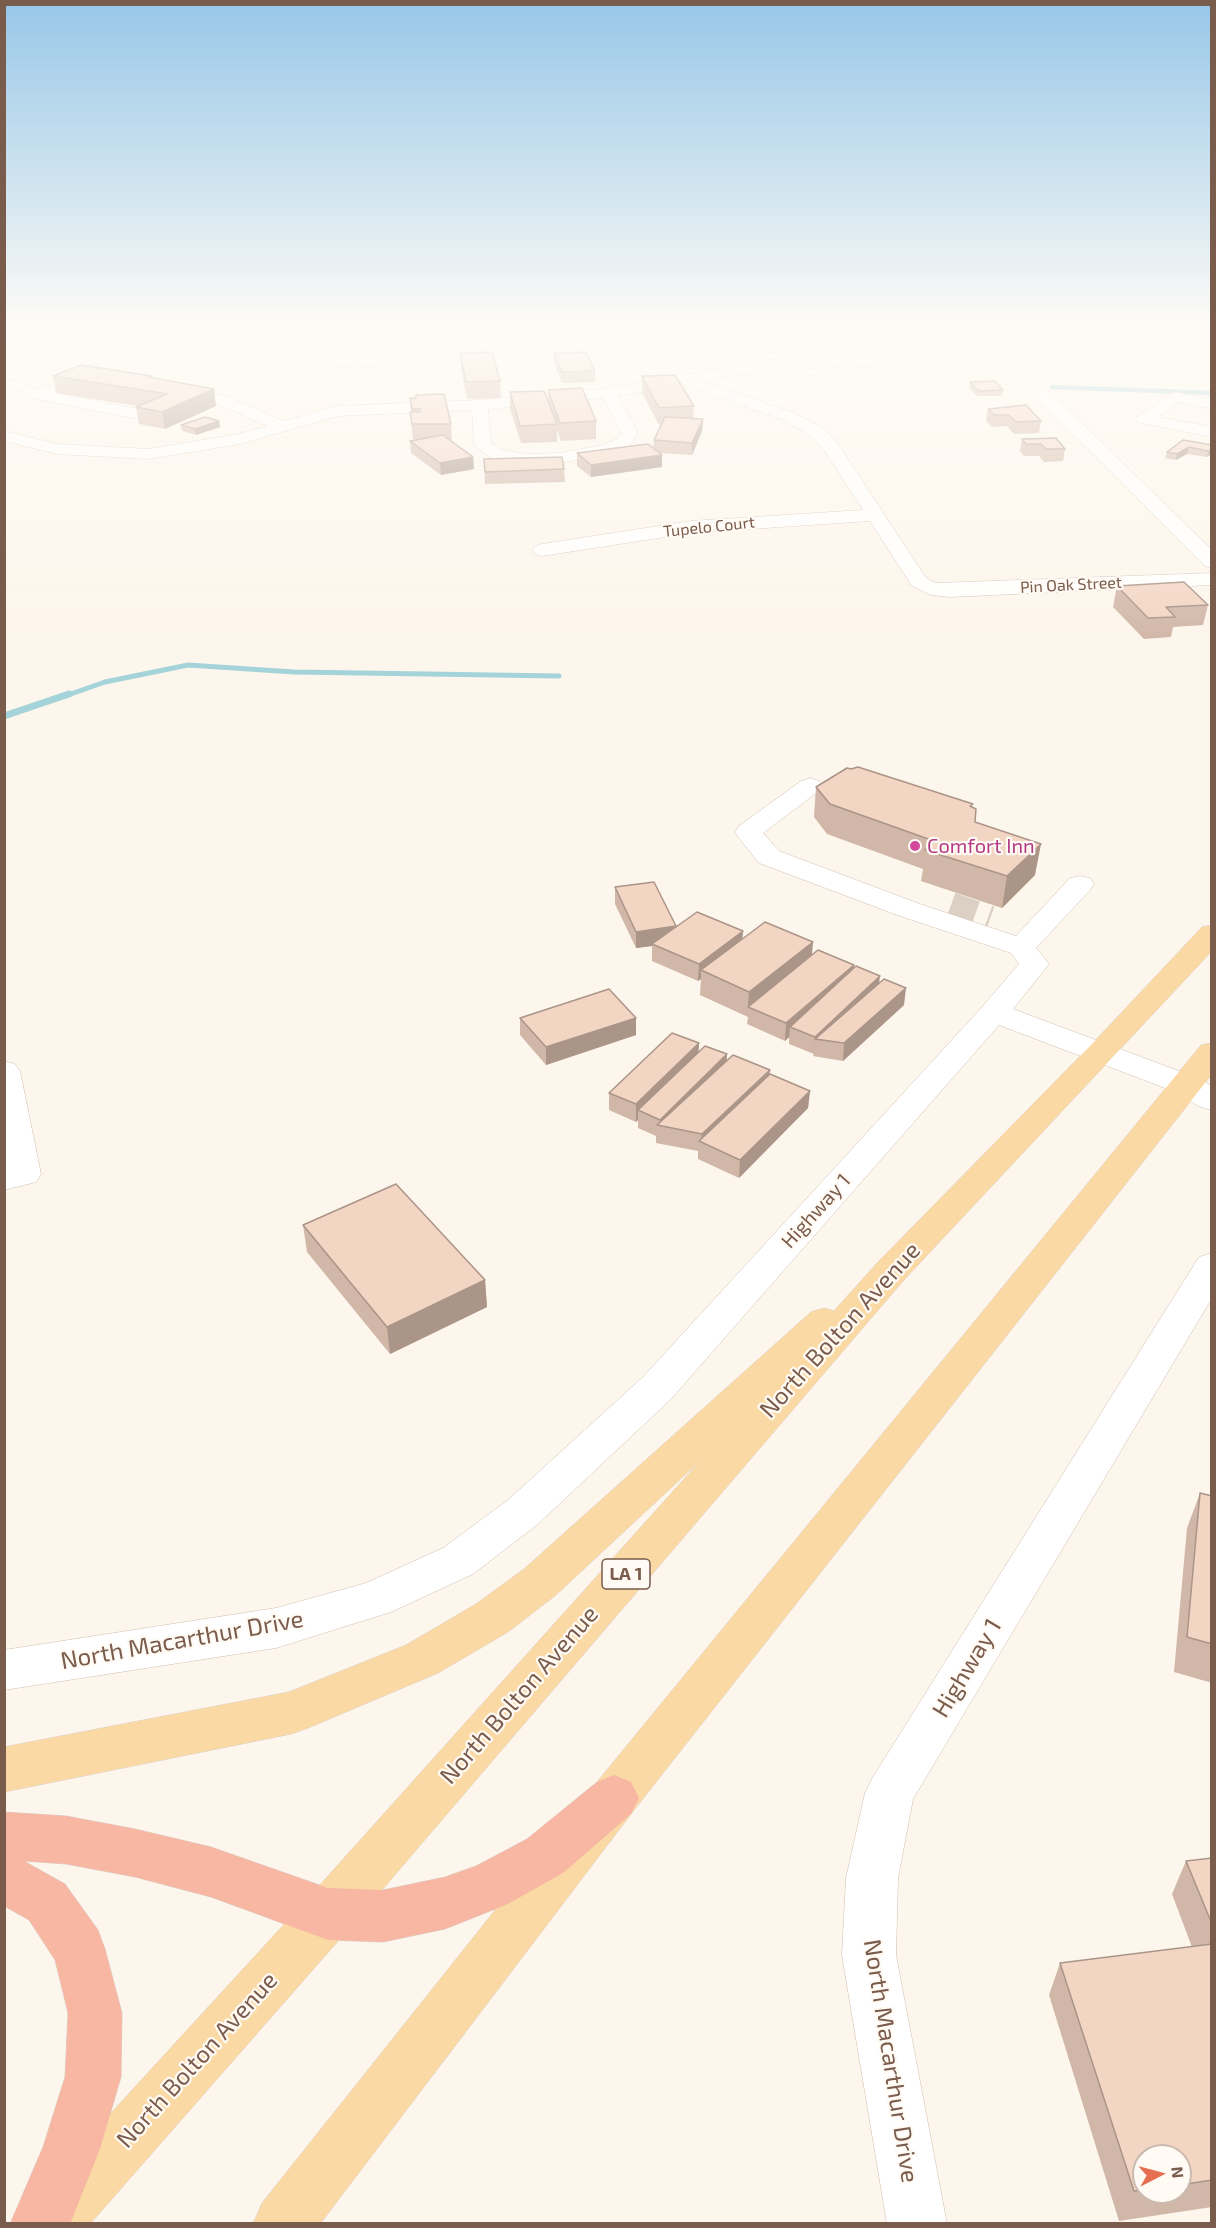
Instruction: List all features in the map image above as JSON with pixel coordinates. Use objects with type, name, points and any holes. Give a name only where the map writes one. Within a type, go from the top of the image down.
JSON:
[{"type":"highway","points":[[4,1836],[66,1840],[135,1853],[211,1872],[328,1914],[383,1916],[445,1903],[489,1886],[545,1856],[614,1798]]},
{"type":"highway","points":[[4,1878],[47,1902],[79,1949],[95,2013],[93,2077],[71,2149],[40,2223]]},
{"type":"main road","name":"North Bolton Avenue","points":[[51,2223],[328,1914],[890,1272],[1102,1052],[1212,933]]},
{"type":"main road","points":[[283,2223],[614,1798],[1202,1079]]},
{"type":"main road","points":[[4,1770],[291,1713],[422,1659],[492,1618],[540,1582],[808,1335],[890,1272]]},
{"type":"street","points":[[32,442],[55,434]]},
{"type":"street","points":[[5,436],[99,453],[148,454],[258,434]]},
{"type":"street","points":[[482,434],[483,446],[497,454],[526,459],[559,458],[603,451],[623,443],[629,434]]},
{"type":"street","points":[[819,434],[830,446],[876,515]]},
{"type":"street","points":[[1084,434],[1212,562]]},
{"type":"street","name":"Tupelo Court","points":[[542,550],[691,527],[876,515]]},
{"type":"street","name":"Pin Oak Street","points":[[876,515],[919,582],[931,588],[950,591],[1212,579]]},
{"type":"street","points":[[810,786],[748,832],[769,856],[910,910],[1015,946]]},
{"type":"street","points":[[1015,946],[1080,884]]},
{"type":"street","points":[[910,910],[941,902],[951,905]]},
{"type":"street","points":[[990,919],[1002,923],[1015,946]]},
{"type":"street","name":"Highway 1","points":[[458,1561],[523,1512],[657,1388],[994,1012],[1034,964],[1015,946]]},
{"type":"street","points":[[994,1012],[1102,1052],[1202,1079]]},
{"type":"street","points":[[4,1179],[24,1174],[10,1132],[6,1083]]},
{"type":"street","name":"Highway 1","points":[[890,1793],[1212,1266]]},
{"type":"street","name":"North Macarthur Drive","points":[[4,1670],[276,1628],[375,1599],[458,1561]]},
{"type":"street","name":"North Macarthur Drive","points":[[890,1793],[872,1878],[869,1955],[916,2223]]},
{"type":"building","points":[[657,434],[696,434],[692,443],[654,440]]},
{"type":"building","points":[[443,435],[473,457],[440,463],[410,441]]},
{"type":"building","points":[[1056,438],[1065,449],[1046,449],[1041,444],[1026,444],[1022,439]]},
{"type":"building","points":[[1183,440],[1212,445],[1212,449],[1208,451],[1189,447],[1177,454],[1167,452]]},
{"type":"building","points":[[648,444],[662,455],[591,465],[577,453]]},
{"type":"building","points":[[562,457],[564,469],[485,472],[484,459]]},
{"type":"building","points":[[1184,582],[1208,605],[1166,607],[1175,617],[1148,618],[1117,586]]},
{"type":"building","points":[[858,767],[973,804],[970,806],[976,809],[975,822],[1041,844],[1007,876],[925,850],[934,841],[830,804],[816,787],[847,768]]},
{"type":"building","points":[[654,882],[676,926],[636,932],[615,887]]},
{"type":"building","points":[[697,912],[743,931],[699,964],[652,944]]},
{"type":"building","points":[[765,922],[813,942],[749,992],[701,970]]},
{"type":"building","points":[[818,950],[854,965],[786,1023],[748,1007]]},
{"type":"building","points":[[856,966],[880,976],[815,1037],[790,1027]]},
{"type":"building","points":[[884,979],[906,988],[844,1043],[815,1039]]},
{"type":"building","points":[[609,989],[636,1018],[546,1047],[520,1018]]},
{"type":"building","points":[[672,1033],[699,1043],[636,1104],[609,1093]]},
{"type":"building","points":[[705,1046],[727,1054],[660,1120],[638,1110]]},
{"type":"building","points":[[733,1055],[770,1070],[702,1134],[657,1125]]},
{"type":"building","points":[[770,1074],[810,1091],[740,1160],[699,1141]]},
{"type":"building","points":[[396,1184],[485,1280],[387,1327],[303,1225]]},
{"type":"building","points":[[1200,1493],[1212,1496],[1212,1644],[1187,1637]]},
{"type":"building","points":[[1212,1858],[1212,1924],[1186,1861]]},
{"type":"building","points":[[1212,1944],[1212,2180],[1192,2183],[1192,2144],[1132,2144],[1132,2185],[1060,1963]]},
{"type":"waterway","points":[[65,696],[105,682],[188,665],[294,672],[559,676]]},
{"type":"waterway","points":[[4,716],[69,694]]},
{"type":"tunnel","points":[[951,905],[990,919]]},
{"type":"place","name":"Comfort Inn","points":[[915,846]]}]
